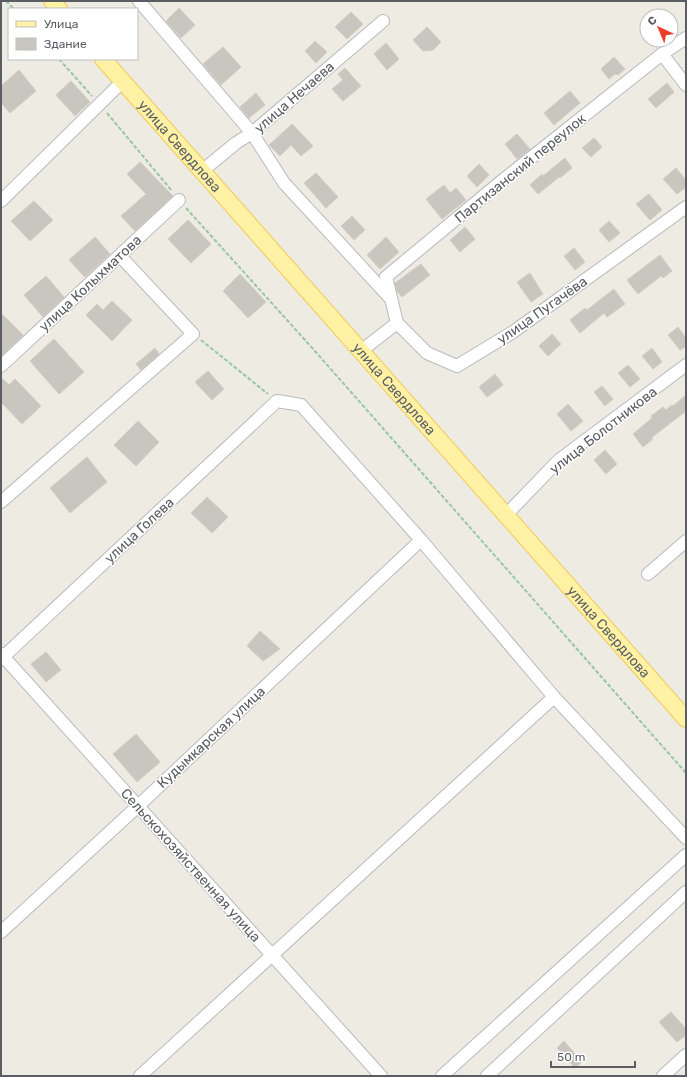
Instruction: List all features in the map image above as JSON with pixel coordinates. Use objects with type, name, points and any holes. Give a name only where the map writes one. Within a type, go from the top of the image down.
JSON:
[{"type":"main road","name":"улица Свердлова","points":[[104,60],[686,719]]},
{"type":"street","points":[[139,1],[252,133],[284,183],[391,300]]},
{"type":"street","name":"улица Нечаева","points":[[202,171],[236,143],[252,133],[383,21]]},
{"type":"street","points":[[686,38],[662,54],[686,84]]},
{"type":"street","name":"Партизанский переулок","points":[[397,323],[386,276],[503,180],[662,54]]},
{"type":"street","points":[[1,201],[123,81]]},
{"type":"street","name":"улица Колыхматова","points":[[1,366],[179,200]]},
{"type":"street","name":"улица Пугачёва","points":[[397,323],[427,353],[457,366],[513,332],[686,207]]},
{"type":"street","points":[[1,502],[193,334],[120,256]]},
{"type":"street","points":[[361,351],[397,323]]},
{"type":"street","name":"улица Болотникова","points":[[506,515],[559,460],[686,365]]},
{"type":"street","points":[[277,401],[301,406],[421,540],[554,697],[686,838]]},
{"type":"street","name":"улица Голева","points":[[2,657],[277,401]]},
{"type":"street","name":"Кудымкарская улица","points":[[1,932],[138,806],[421,540]]},
{"type":"street","points":[[648,574],[686,541]]},
{"type":"street","name":"Сельскохозяйственная улица","points":[[2,657],[381,1076]]},
{"type":"street","points":[[140,1076],[554,697]]},
{"type":"street","points":[[442,1076],[686,855]]},
{"type":"street","points":[[487,1076],[686,892]]},
{"type":"street","points":[[663,1076],[686,1055]]},
{"type":"path","points":[[60,60],[100,104],[179,200],[314,350],[686,773]]},
{"type":"path","points":[[193,334],[277,401]]},
{"type":"building","points":[[179,8],[195,25],[181,38],[166,21]]},
{"type":"building","points":[[351,12],[363,24],[347,39],[335,27]]},
{"type":"building","points":[[427,27],[441,42],[433,50],[423,51],[413,40]]},
{"type":"building","points":[[315,41],[327,52],[316,63],[305,51]]},
{"type":"building","points":[[386,43],[399,59],[387,70],[374,54]]},
{"type":"building","points":[[223,47],[241,67],[221,85],[203,64]]},
{"type":"building","points":[[614,57],[625,69],[618,75],[615,74],[609,79],[601,69]]},
{"type":"building","points":[[345,68],[361,86],[343,101],[332,89],[343,80],[338,74]]},
{"type":"building","points":[[19,70],[36,91],[10,113],[1,103],[1,86]]},
{"type":"building","points":[[71,81],[90,102],[75,116],[56,95]]},
{"type":"building","points":[[667,83],[674,92],[656,108],[648,99]]},
{"type":"building","points":[[570,91],[580,103],[554,125],[544,113]]},
{"type":"building","points":[[256,93],[265,105],[249,118],[240,107]]},
{"type":"building","points":[[292,124],[313,146],[301,156],[291,145],[280,156],[269,145]]},
{"type":"building","points":[[517,134],[530,149],[517,159],[505,144]]},
{"type":"building","points":[[594,138],[602,147],[591,157],[582,148]]},
{"type":"building","points":[[565,158],[572,168],[538,194],[530,185],[542,174],[543,176]]},
{"type":"building","points":[[140,162],[173,196],[135,231],[121,216],[146,194],[127,174]]},
{"type":"building","points":[[479,164],[489,175],[477,187],[467,176]]},
{"type":"building","points":[[676,168],[686,180],[686,187],[677,194],[663,179]]},
{"type":"building","points":[[316,173],[338,197],[326,208],[304,183]]},
{"type":"building","points":[[444,185],[450,193],[456,188],[466,200],[442,219],[426,199]]},
{"type":"building","points":[[649,194],[662,210],[650,220],[636,204]]},
{"type":"building","points":[[34,201],[53,220],[30,241],[11,221]]},
{"type":"building","points":[[352,216],[365,230],[354,240],[341,226]]},
{"type":"building","points":[[188,220],[211,244],[191,263],[168,239]]},
{"type":"building","points":[[609,221],[620,233],[609,242],[599,230]]},
{"type":"building","points":[[465,227],[475,239],[460,252],[450,240]]},
{"type":"building","points":[[95,237],[110,254],[85,277],[69,260]]},
{"type":"building","points":[[386,237],[399,252],[380,269],[367,255]]},
{"type":"building","points":[[574,248],[585,262],[575,270],[564,256]]},
{"type":"building","points":[[660,255],[672,271],[663,278],[661,276],[638,294],[627,280]]},
{"type":"building","points":[[421,264],[430,275],[402,297],[397,291],[395,283]]},
{"type":"building","points":[[530,273],[543,294],[531,302],[517,282]]},
{"type":"building","points":[[240,274],[266,302],[248,318],[223,291]]},
{"type":"building","points":[[46,276],[64,297],[43,317],[24,295]]},
{"type":"building","points":[[614,289],[625,304],[607,317],[604,313],[580,333],[570,320],[585,308],[587,310]]},
{"type":"building","points":[[112,301],[132,320],[112,341],[86,315],[97,304],[103,310]]},
{"type":"building","points":[[1,313],[23,335],[1,356]]},
{"type":"building","points":[[678,327],[686,338],[686,346],[680,350],[668,335]]},
{"type":"building","points":[[552,334],[561,344],[548,356],[539,346]]},
{"type":"building","points":[[54,339],[84,372],[59,394],[30,361]]},
{"type":"building","points":[[155,348],[159,354],[141,370],[136,364]]},
{"type":"building","points":[[652,348],[662,362],[653,369],[642,356]]},
{"type":"building","points":[[628,365],[640,379],[630,387],[618,373]]},
{"type":"building","points":[[208,371],[224,389],[212,400],[195,382]]},
{"type":"building","points":[[495,374],[503,385],[487,397],[479,387]]},
{"type":"building","points":[[1,377],[9,385],[15,379],[41,406],[22,424],[1,402]]},
{"type":"building","points":[[602,386],[613,399],[605,406],[594,392]]},
{"type":"building","points":[[686,395],[686,411],[651,438],[653,439],[643,447],[633,434],[652,418],[651,416],[663,407],[666,410]]},
{"type":"building","points":[[568,404],[583,421],[571,431],[557,414]]},
{"type":"building","points":[[138,421],[159,442],[136,466],[114,445]]},
{"type":"building","points":[[605,450],[617,464],[606,474],[594,460]]},
{"type":"building","points":[[87,457],[107,482],[70,513],[50,488]]},
{"type":"building","points":[[207,497],[228,517],[212,533],[191,513]]},
{"type":"building","points":[[260,631],[280,649],[263,661],[247,646]]},
{"type":"building","points":[[46,652],[61,670],[46,682],[31,664]]},
{"type":"building","points":[[136,734],[160,762],[137,782],[113,754]]},
{"type":"building","points":[[671,1012],[686,1029],[686,1035],[677,1042],[659,1022]]},
{"type":"building","points":[[564,1041],[582,1062],[575,1068],[557,1048]]}]
